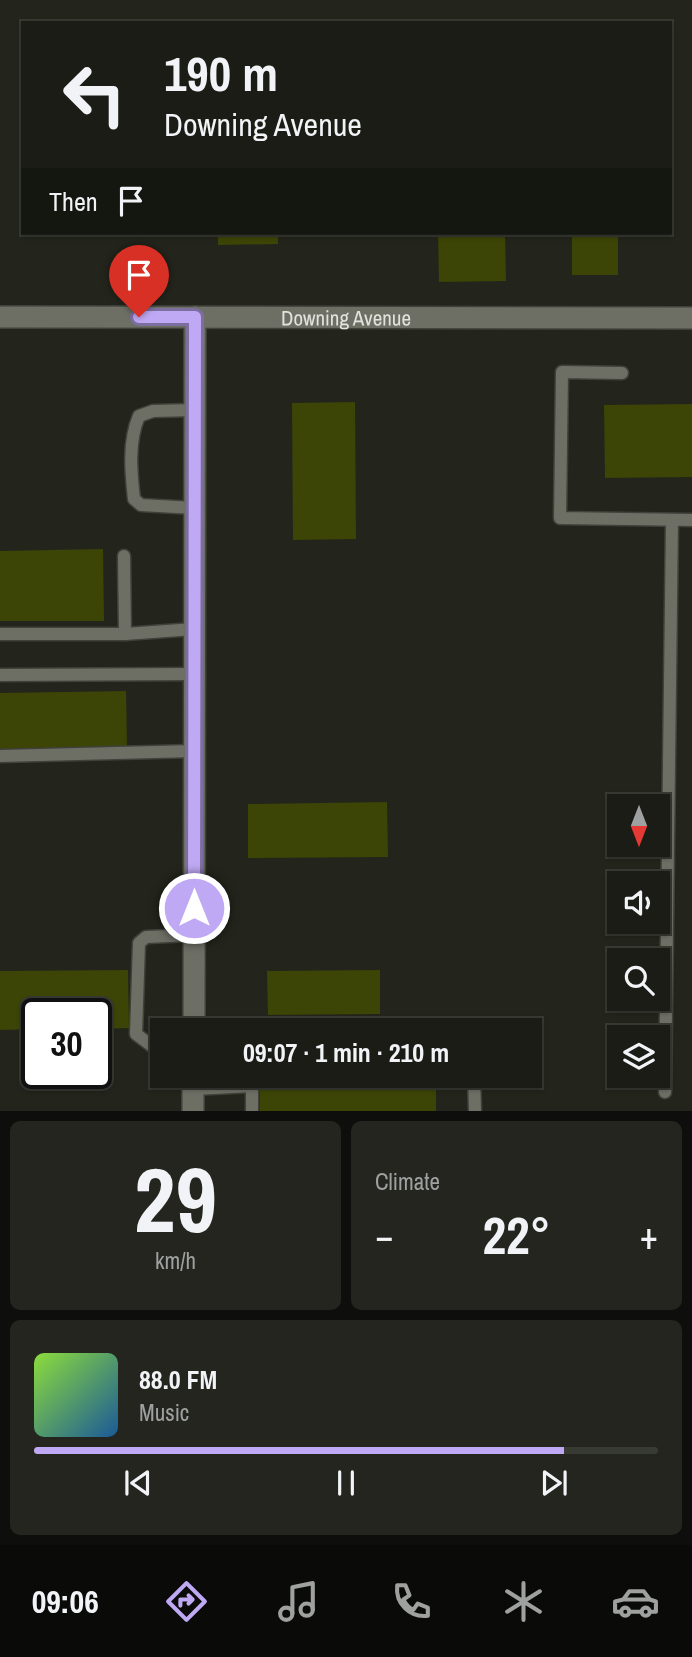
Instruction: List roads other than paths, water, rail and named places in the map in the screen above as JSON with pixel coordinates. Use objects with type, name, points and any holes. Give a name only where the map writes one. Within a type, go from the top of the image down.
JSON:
[{"type":"street","name":"Downing Avenue","points":[[0,317],[692,318]]},
{"type":"street","points":[[194,1018],[195,317]]},
{"type":"street","points":[[193,1088],[194,1111]]},
{"type":"lane","points":[[622,373],[562,372],[560,518],[692,520]]},
{"type":"lane","points":[[194,410],[153,411],[139,416],[133,430],[132,472],[134,499],[141,505],[194,508]]},
{"type":"lane","points":[[665,1092],[672,520]]},
{"type":"lane","points":[[124,556],[125,634]]},
{"type":"lane","points":[[0,634],[125,634],[194,629]]},
{"type":"lane","points":[[0,675],[194,674]]},
{"type":"lane","points":[[0,757],[194,751]]},
{"type":"lane","points":[[150,1044],[136,1034],[139,943],[146,937],[194,935]]},
{"type":"lane","points":[[252,1088],[252,1111]]},
{"type":"lane","points":[[474,1088],[475,1111]]}]
